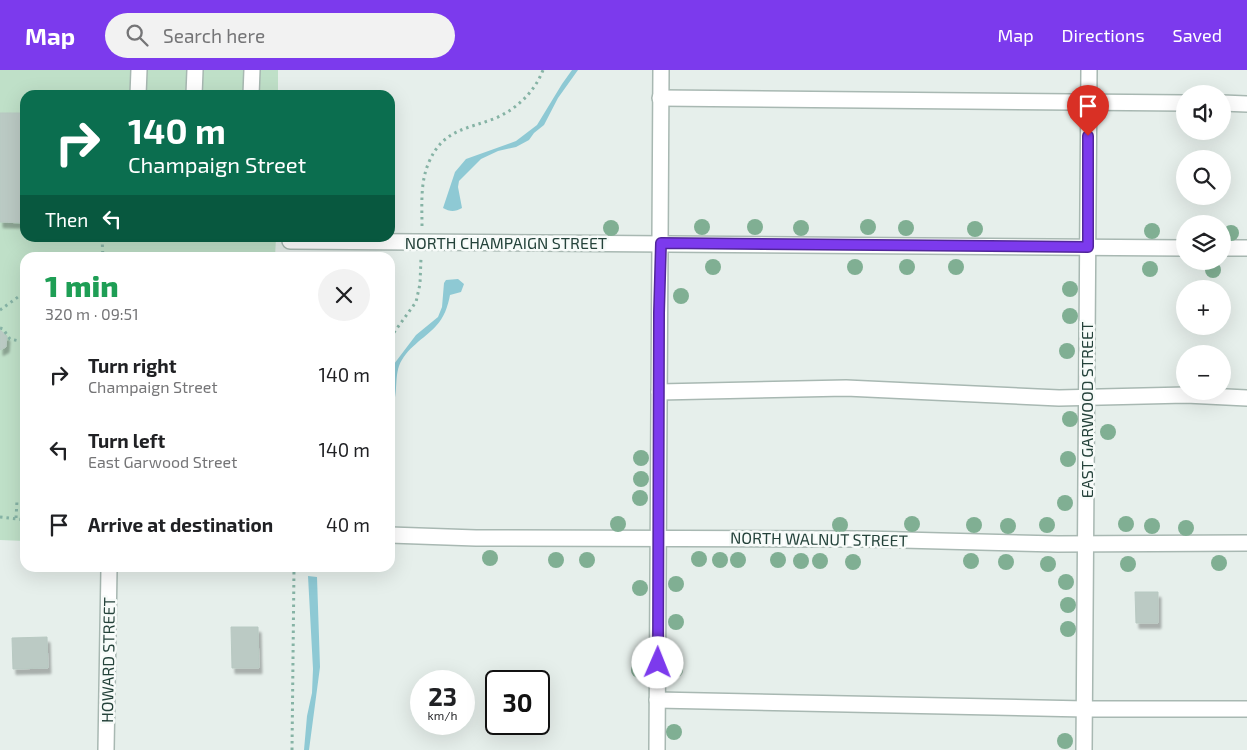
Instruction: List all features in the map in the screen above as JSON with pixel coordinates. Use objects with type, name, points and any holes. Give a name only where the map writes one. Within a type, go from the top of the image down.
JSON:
[{"type":"street","points":[[138,90],[139,70]]},
{"type":"street","points":[[194,90],[195,70]]},
{"type":"street","points":[[251,90],[252,70]]},
{"type":"street","points":[[657,750],[661,70]]},
{"type":"street","name":"EAST GARWOOD STREET","points":[[1084,750],[1089,70]]},
{"type":"street","points":[[660,98],[1176,103]]},
{"type":"street","points":[[1231,103],[1247,104]]},
{"type":"street","name":"NORTH CHAMPAIGN STREET","points":[[395,242],[1176,248]]},
{"type":"street","points":[[1231,248],[1247,248]]},
{"type":"street","points":[[659,392],[846,388],[1059,398],[1186,395],[1247,398]]},
{"type":"street","name":"NORTH WALNUT STREET","points":[[395,536],[476,538],[864,538],[1086,544],[1247,543]]},
{"type":"street","name":"HOWARD STREET","points":[[106,750],[110,572]]},
{"type":"street","points":[[657,700],[1247,709]]},
{"type":"path","points":[[422,229],[422,186],[428,162],[438,147],[454,132],[508,112],[528,96],[538,83],[543,70]]},
{"type":"path","points":[[395,331],[416,302],[420,284],[421,258]]},
{"type":"path","points":[[0,310],[20,296]]},
{"type":"path","points":[[0,328],[10,339],[20,341]]},
{"type":"path","points":[[16,501],[16,518]]},
{"type":"path","points":[[0,517],[20,519]]},
{"type":"path","points":[[292,750],[294,572]]},
{"type":"green space","points":[[0,70],[278,70],[278,90],[20,90],[20,242],[276,242],[275,252],[20,252],[20,541],[0,540]]},
{"type":"water","points":[[572,70],[578,70],[558,98],[544,125],[529,140],[516,147],[498,151],[481,159],[459,181],[458,187],[462,208],[452,211],[443,208],[455,172],[466,159],[516,141],[537,125]]},
{"type":"water","points":[[458,279],[464,284],[461,292],[450,295],[445,312],[439,323],[402,360],[399,366],[395,395],[395,363],[416,335],[438,317],[442,307],[444,283],[446,280]]},
{"type":"water","points":[[308,576],[317,577],[320,667],[309,750],[304,750],[307,716],[312,693],[313,669]]},
{"type":"building","points":[[0,113],[20,113],[20,223],[0,222]]},
{"type":"building","points":[[0,330],[7,336],[6,347],[0,350]]},
{"type":"building","points":[[1135,592],[1158,592],[1158,623],[1136,623]]},
{"type":"building","points":[[231,627],[258,627],[259,668],[232,668]]},
{"type":"building","points":[[47,637],[48,668],[13,669],[12,638]]},
{"type":"route","points":[[658,663],[661,243],[1088,247],[1088,136]]}]
